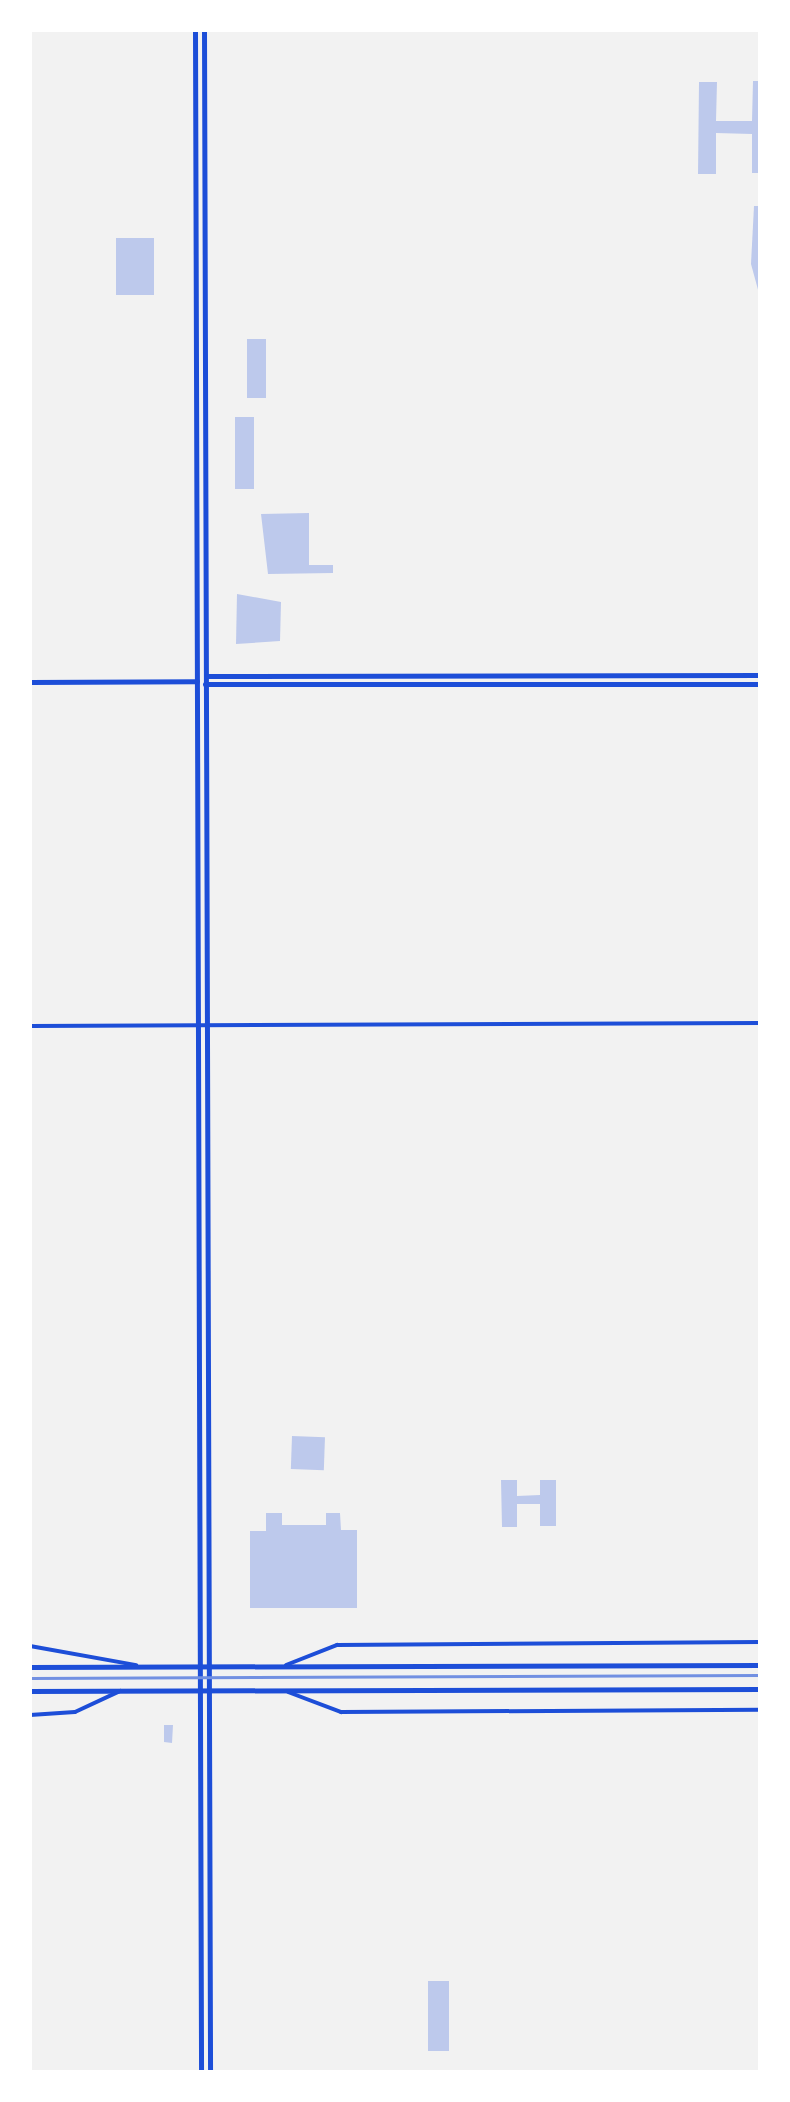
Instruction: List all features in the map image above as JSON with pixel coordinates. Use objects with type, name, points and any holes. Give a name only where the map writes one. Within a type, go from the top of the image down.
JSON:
[{"type":"street","points":[[195,30],[201,2072]]},
{"type":"street","points":[[204,30],[210,2072]]},
{"type":"street","points":[[30,682],[198,680],[206,676],[760,675]]},
{"type":"street","points":[[198,680],[206,684],[760,684]]},
{"type":"street","points":[[30,1026],[760,1023]]},
{"type":"street","points":[[286,1665],[337,1645],[760,1642]]},
{"type":"street","points":[[30,1646],[140,1666]]},
{"type":"street","points":[[30,1667],[760,1665]]},
{"type":"street","points":[[30,1691],[760,1689]]},
{"type":"street","points":[[284,1690],[342,1712],[760,1710]]},
{"type":"street","points":[[30,1715],[75,1712],[120,1691]]},
{"type":"building","points":[[753,81],[760,81],[760,173],[752,173],[752,134],[716,133],[716,174],[698,174],[699,82],[717,82],[716,121],[752,121]]},
{"type":"building","points":[[754,206],[760,206],[760,297],[751,264]]},
{"type":"building","points":[[116,238],[154,238],[154,295],[116,295]]},
{"type":"building","points":[[247,339],[266,339],[266,398],[247,398]]},
{"type":"building","points":[[235,417],[254,417],[254,489],[235,489]]},
{"type":"building","points":[[309,513],[309,565],[333,565],[333,573],[268,574],[261,514]]},
{"type":"building","points":[[237,594],[281,602],[280,641],[236,644]]},
{"type":"building","points":[[292,1436],[325,1437],[324,1470],[291,1469]]},
{"type":"building","points":[[501,1480],[517,1480],[517,1496],[540,1495],[540,1480],[556,1480],[556,1526],[540,1526],[540,1504],[517,1504],[517,1527],[502,1527]]},
{"type":"building","points":[[266,1513],[282,1513],[282,1525],[326,1525],[326,1513],[340,1513],[341,1530],[357,1530],[357,1608],[250,1608],[250,1531],[266,1531]]},
{"type":"building","points":[[164,1725],[173,1725],[172,1743],[164,1742]]},
{"type":"building","points":[[428,1981],[449,1981],[449,2051],[428,2051]]},
{"type":"tram line","points":[[30,1678],[760,1675]]}]
